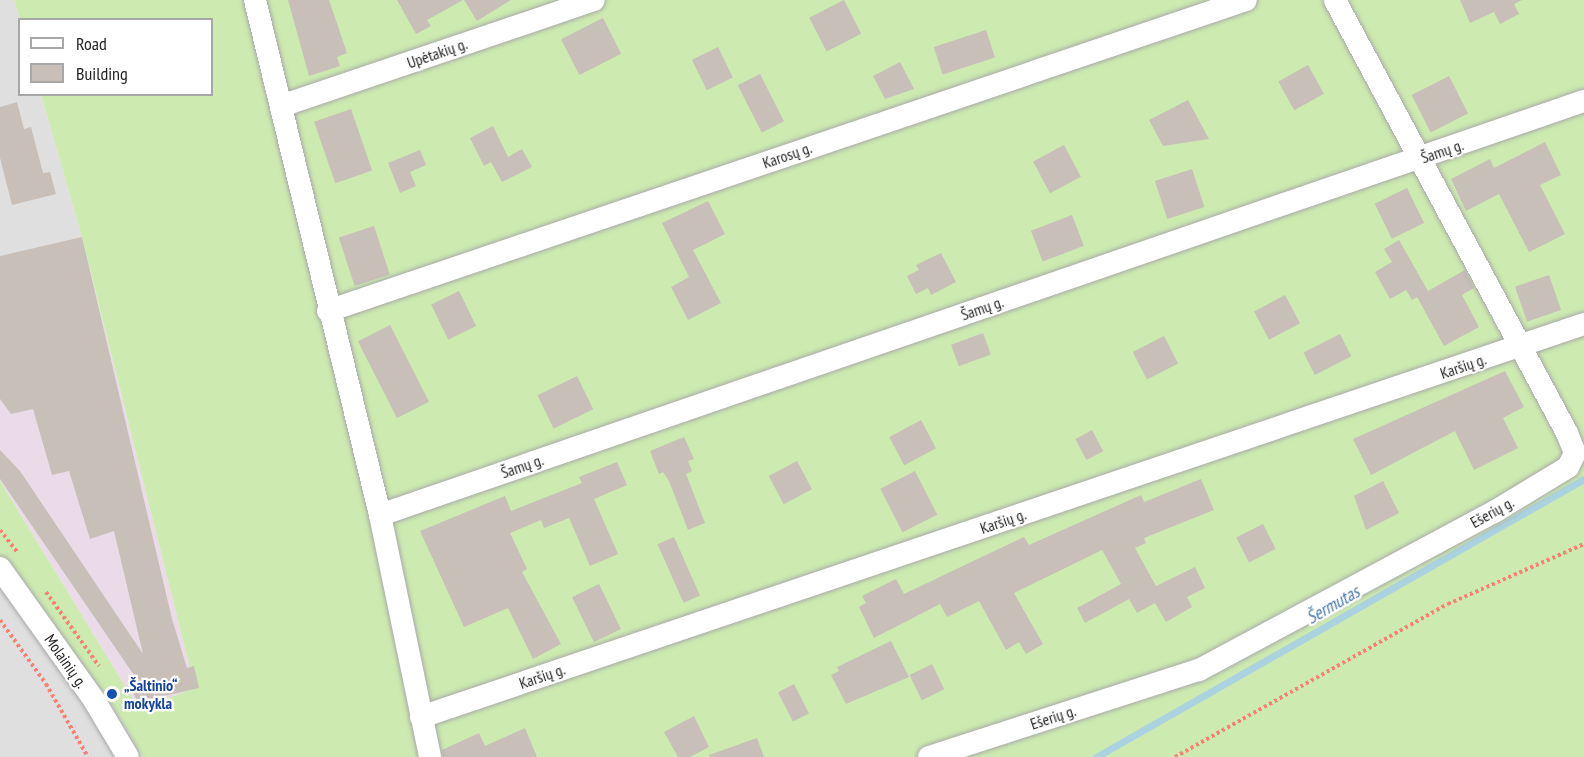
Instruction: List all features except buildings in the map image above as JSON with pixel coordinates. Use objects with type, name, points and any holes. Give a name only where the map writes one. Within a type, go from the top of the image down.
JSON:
[{"type":"street","points":[[255,0],[328,311],[380,515],[430,757]]},
{"type":"street","name":"Upėtakių g.","points":[[281,106],[594,0]]},
{"type":"street","name":"Karosų g.","points":[[328,311],[1246,0]]},
{"type":"street","name":"Ešerių g.","points":[[929,757],[1199,670],[1557,475],[1568,466],[1575,453],[1422,158],[1335,0]]},
{"type":"street","name":"Šamų g.","points":[[380,515],[1584,101]]},
{"type":"street","name":"Karšių g.","points":[[422,717],[1584,324]]},
{"type":"street","name":"Molainių g.","points":[[0,568],[94,700],[128,757]]},
{"type":"path","points":[[1175,757],[1448,604],[1584,544]]},
{"type":"path","points":[[0,620],[46,684],[88,757]]},
{"type":"shaded area","points":[[0,0],[14,0],[20,18],[18,96],[41,96],[82,237],[0,257]]},
{"type":"shaded area","points":[[82,237],[195,688],[139,709],[0,481],[0,257]]},
{"type":"shaded area","points":[[0,568],[94,700],[106,695],[143,757],[0,757]]},
{"type":"green space","points":[[14,0],[1584,0],[1584,757],[143,757],[106,695],[94,700],[0,568],[0,481],[139,709],[195,688],[82,237],[41,96],[213,96],[213,18],[20,18]]},
{"type":"waterway","name":"Šermutas","points":[[1096,757],[1584,479]]},
{"type":"place","name":"„Šaltinio“ mokykla","points":[[112,694]]}]
